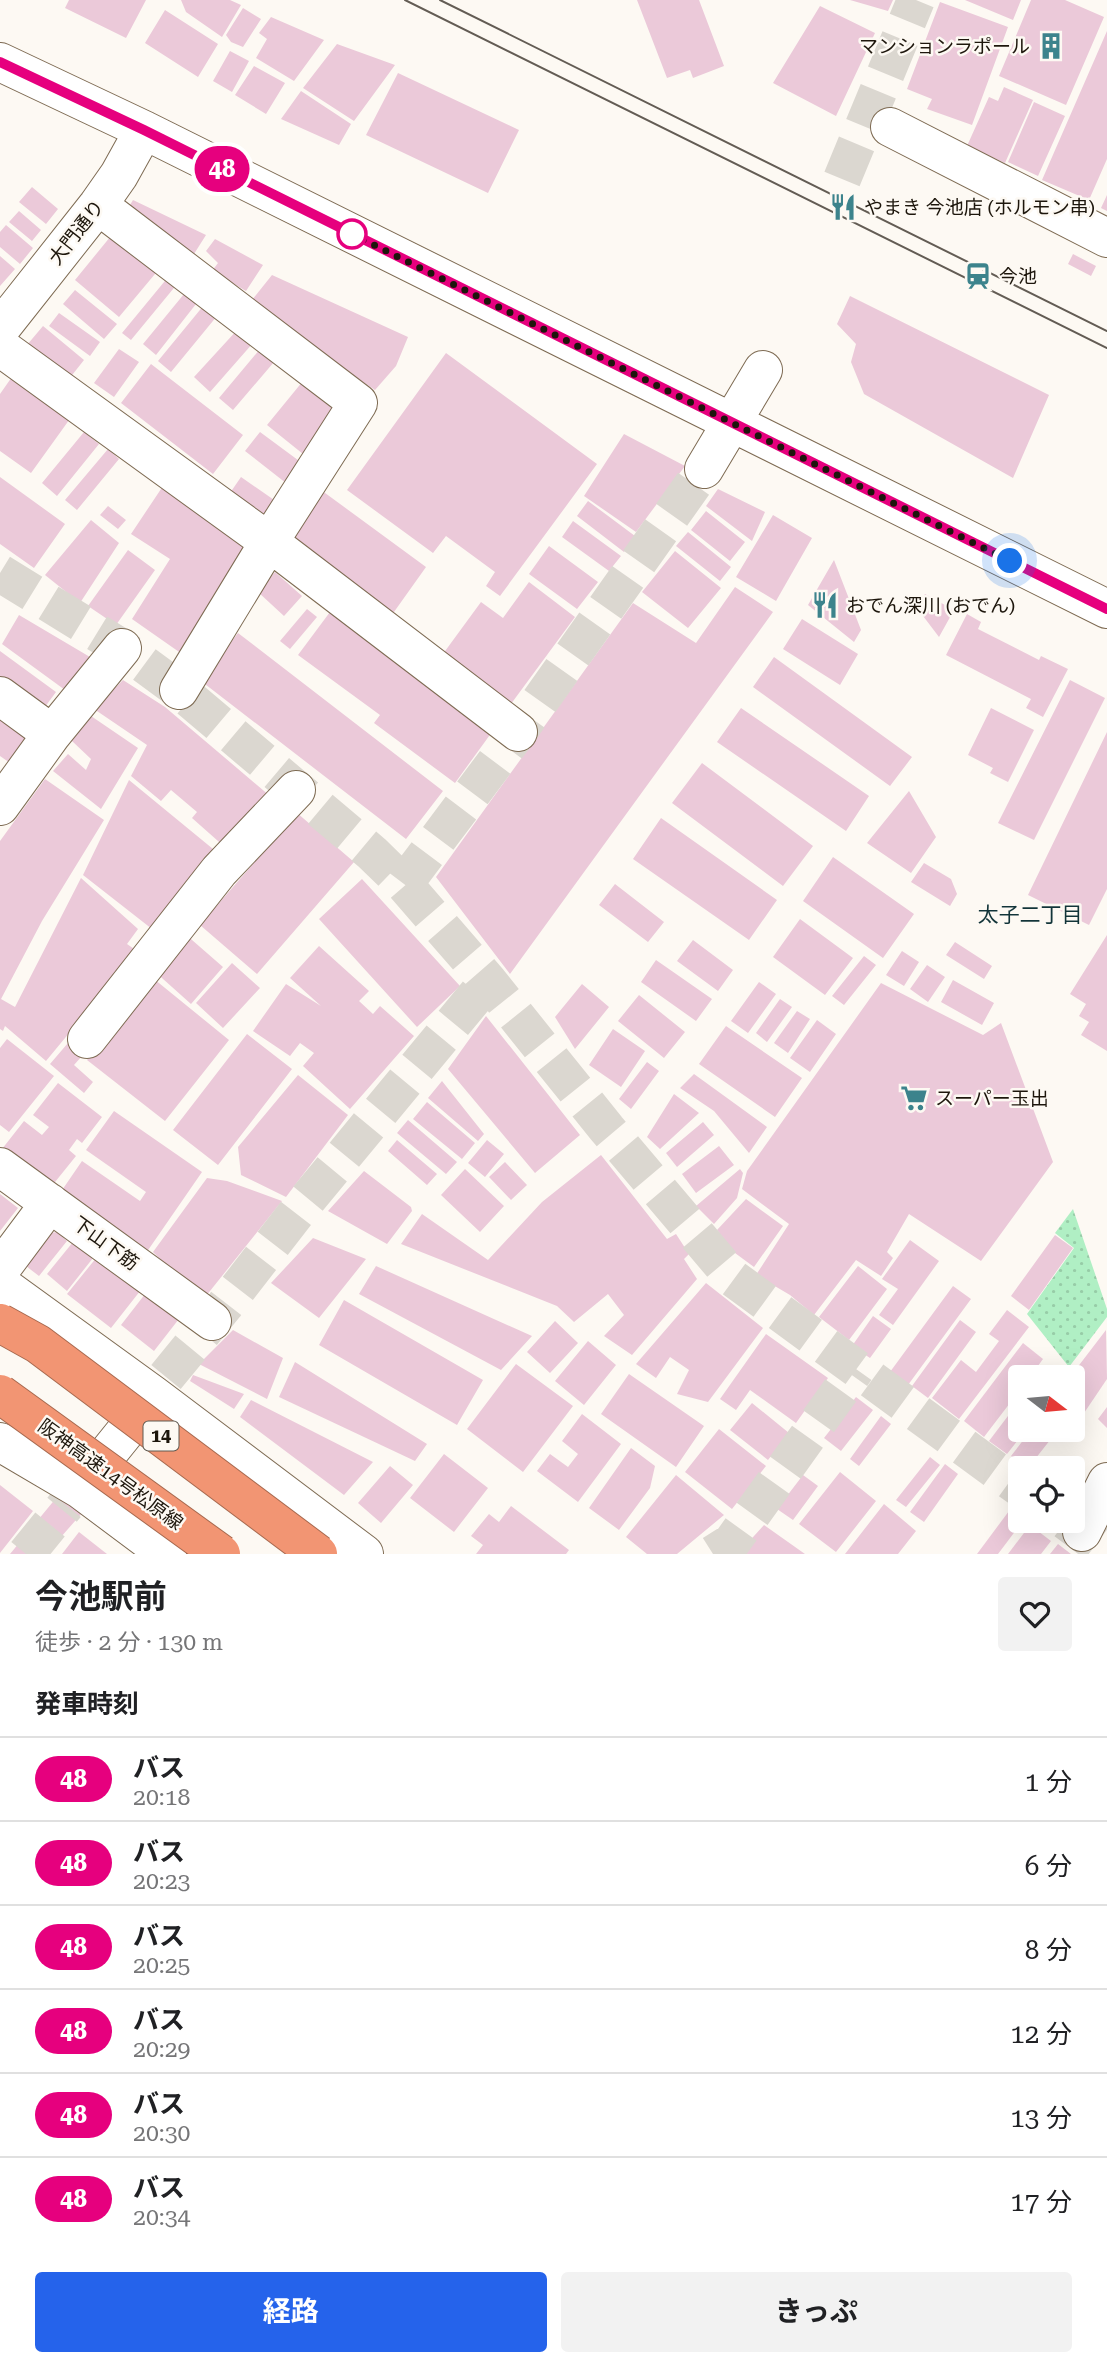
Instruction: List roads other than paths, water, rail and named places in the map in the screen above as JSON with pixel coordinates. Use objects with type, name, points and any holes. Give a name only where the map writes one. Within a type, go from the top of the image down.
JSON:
[{"type":"highway","name":"14","points":[[0,1323],[38,1344],[318,1554]]},
{"type":"highway","name":"阪神高速14号松原線","points":[[0,1394],[221,1554]]},
{"type":"street","points":[[0,62],[144,130],[1107,609]]},
{"type":"street","points":[[890,127],[1107,238]]},
{"type":"street","name":"大門通り","points":[[0,329],[98,205],[119,175],[144,130]]},
{"type":"street","points":[[98,205],[358,403],[268,542],[179,690]]},
{"type":"street","points":[[0,347],[268,542],[518,732]]},
{"type":"street","points":[[704,469],[763,370]]},
{"type":"street","points":[[0,806],[52,734],[122,648]]},
{"type":"street","points":[[0,696],[52,734]]},
{"type":"street","points":[[87,1040],[219,871],[296,790]]},
{"type":"street","name":"下山下筋","points":[[0,1167],[212,1321]]},
{"type":"street","points":[[0,1270],[50,1203]]},
{"type":"street","points":[[0,1284],[364,1554]]},
{"type":"street","points":[[92,1473],[142,1411]]},
{"type":"street","points":[[0,1442],[80,1489],[167,1554]]},
{"type":"street","points":[[1093,1545],[1107,1482]]},
{"type":"tunnel","points":[[842,179],[916,0]]},
{"type":"tunnel","points":[[404,884],[518,732],[704,469]]},
{"type":"tunnel","points":[[0,573],[122,648],[179,690],[372,853],[404,884],[488,981],[607,1129],[734,1279],[1008,1479]]},
{"type":"tunnel","points":[[166,1377],[297,1212],[488,981]]},
{"type":"tunnel","points":[[713,1554],[732,1542],[856,1369]]},
{"type":"tunnel","points":[[26,1554],[66,1505]]},
{"type":"tunnel","points":[[1082,1533],[1107,1552]]},
{"type":"tram line","points":[[405,0],[1107,348]]},
{"type":"tram line","points":[[440,0],[1107,331]]},
{"type":"place","name":"マンションラポール","points":[[1051,46]]},
{"type":"place","name":"やまき 今池店 (ホルモン串)","points":[[843,207]]},
{"type":"place","name":"今池","points":[[978,276]]},
{"type":"place","name":"おでん深川 (おでん)","points":[[825,605]]},
{"type":"place","name":"スーパー玉出","points":[[914,1098]]},
{"type":"district","name":"太子二丁目","points":[[1030,915]]}]
